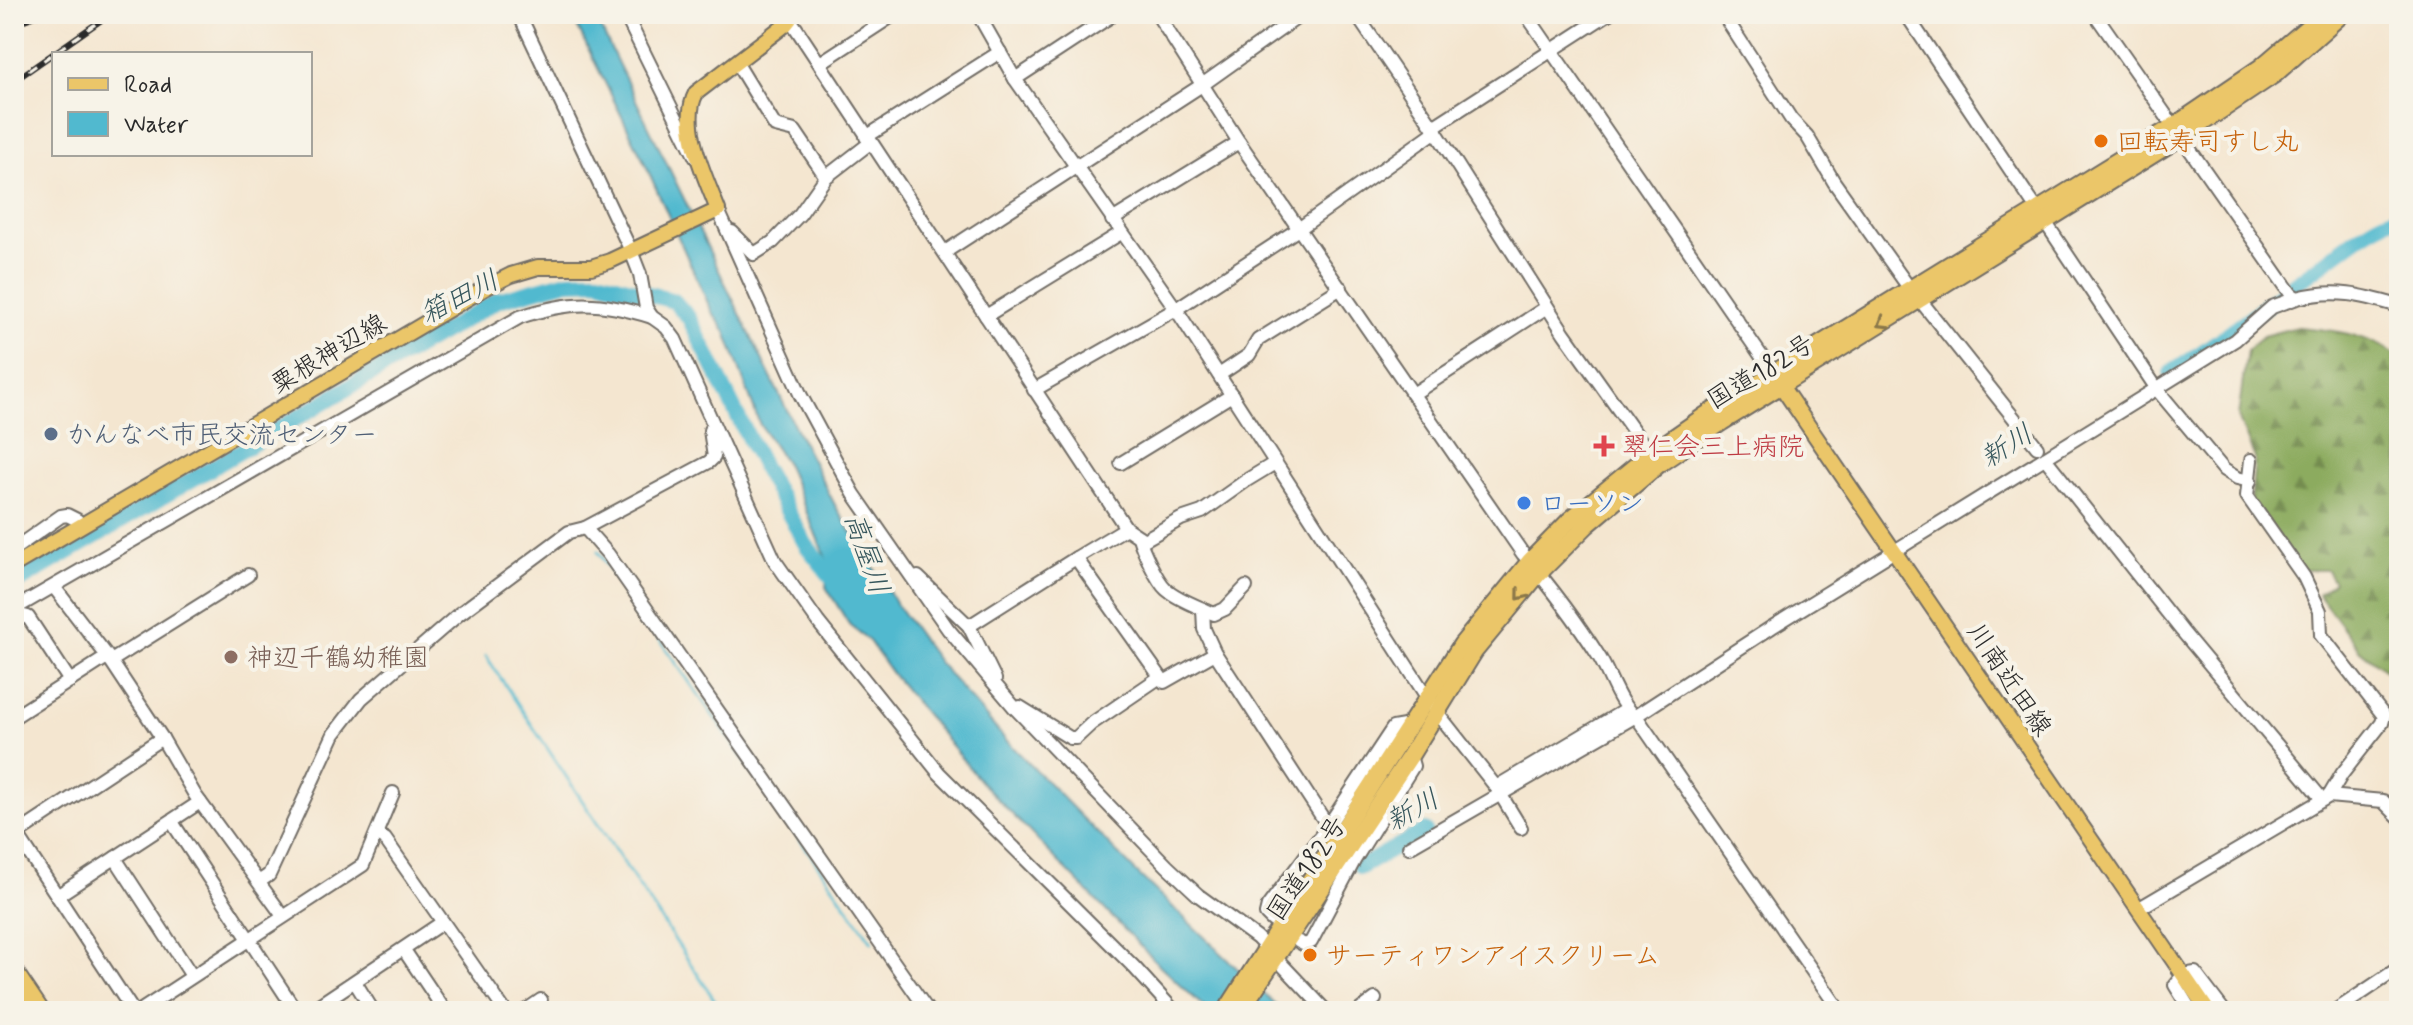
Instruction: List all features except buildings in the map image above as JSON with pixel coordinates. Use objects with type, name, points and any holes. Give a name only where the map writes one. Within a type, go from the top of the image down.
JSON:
[{"type":"highway","name":"国道182号","points":[[2178,132],[2323,14]]},
{"type":"highway","name":"国道182号","points":[[1240,1011],[1269,957],[1410,725],[1432,704],[1474,652],[1570,520],[1650,454],[1778,380],[2275,74],[2342,14]]},
{"type":"highway","name":"国道182号","points":[[1534,567],[1659,464],[1778,380]]},
{"type":"highway","name":"国道182号","points":[[1226,1011],[1269,957],[1410,756],[1432,704]]},
{"type":"highway","points":[[14,971],[41,1011]]},
{"type":"highway","points":[[14,990],[28,1011]]},
{"type":"main road","points":[[716,210],[689,121],[689,106],[696,93],[789,17]]},
{"type":"main road","name":"粟根神辺線","points":[[14,565],[511,275],[538,267],[591,267],[716,210]]},
{"type":"main road","name":"川南近田線","points":[[1778,380],[2208,1011]]},
{"type":"street","points":[[519,14],[634,250],[649,312]]},
{"type":"street","points":[[625,14],[689,149],[701,165]]},
{"type":"street","points":[[820,63],[895,14]]},
{"type":"street","points":[[978,14],[1015,79],[1176,309],[1432,704],[1521,828]]},
{"type":"street","points":[[1015,79],[1114,14]]},
{"type":"street","points":[[1157,14],[1239,142],[1600,658],[1631,713],[1648,732],[1840,1011]]},
{"type":"street","points":[[945,252],[1202,85],[1302,14]]},
{"type":"street","points":[[1356,14],[1435,129],[1547,307],[1650,454]]},
{"type":"street","points":[[1526,14],[1778,380]]},
{"type":"street","points":[[1034,390],[1176,309],[1300,228],[1435,129],[1608,14]]},
{"type":"street","points":[[1723,14],[1791,119],[1807,136],[1834,182],[1915,294],[2037,447]]},
{"type":"street","points":[[1906,14],[2154,383],[2224,470],[2250,481]]},
{"type":"street","points":[[2095,14],[2291,292]]},
{"type":"street","points":[[789,17],[1126,528],[1144,540],[1181,519],[1202,512],[1275,463]]},
{"type":"street","points":[[725,224],[754,254],[773,242],[800,214],[826,177],[868,140],[1000,52]]},
{"type":"street","points":[[736,62],[775,126],[795,131],[826,177]]},
{"type":"street","points":[[1112,220],[1239,142]]},
{"type":"street","points":[[716,210],[801,396],[854,494],[948,629],[1015,708],[1167,866],[1326,1011]]},
{"type":"street","points":[[986,316],[1121,233]]},
{"type":"street","points":[[1219,375],[1249,355],[1258,340],[1341,288]]},
{"type":"street","points":[[1409,847],[1631,713],[1890,547],[2045,458],[2154,383],[2235,340],[2291,292],[2339,292],[2399,306]]},
{"type":"street","points":[[14,609],[520,317],[549,308],[586,303],[649,312],[675,339],[775,561],[818,622],[939,773],[1134,967],[1174,1011]]},
{"type":"street","points":[[1413,394],[1547,307]]},
{"type":"street","points":[[1121,463],[1232,395]]},
{"type":"street","points":[[260,881],[269,875],[334,734],[361,699],[459,614],[569,532],[585,528],[709,462],[714,457],[709,420]]},
{"type":"street","points":[[2045,458],[2182,631],[2325,797],[2383,801],[2399,817]]},
{"type":"street","points":[[2138,909],[2325,797],[2382,723],[2384,716],[2321,635],[2320,611],[2304,577],[2247,496],[2251,460]]},
{"type":"street","points":[[14,549],[61,516],[67,515],[77,520],[81,526]]},
{"type":"street","points":[[585,528],[608,554],[928,1011]]},
{"type":"street","points":[[969,626],[1126,528]]},
{"type":"street","points":[[1139,537],[1166,589],[1203,609],[1214,614],[1225,609],[1246,587]]},
{"type":"street","points":[[1076,558],[1164,682],[1215,653]]},
{"type":"street","points":[[902,564],[969,626],[998,689]]},
{"type":"street","points":[[14,717],[248,575]]},
{"type":"street","points":[[54,587],[109,659],[200,802],[283,916]]},
{"type":"street","points":[[1203,609],[1204,629],[1215,653],[1328,826]]},
{"type":"street","points":[[14,622],[28,617],[70,681]]},
{"type":"street","points":[[1015,708],[1019,707],[1070,738],[1076,738],[1091,724],[1160,677]]},
{"type":"street","points":[[1273,921],[1266,914],[1268,906],[1328,826],[1393,728],[1410,725]]},
{"type":"street","points":[[133,1011],[15,833],[162,738]]},
{"type":"street","points":[[1299,942],[1305,945],[1311,942],[1355,859],[1413,766],[1410,756]]},
{"type":"street","points":[[140,1011],[363,865],[393,793]]},
{"type":"street","points":[[57,896],[200,802]]},
{"type":"street","points":[[172,822],[296,1011]]},
{"type":"street","points":[[377,835],[385,839],[505,1011]]},
{"type":"street","points":[[115,858],[192,976]]},
{"type":"street","points":[[310,1011],[443,922]]},
{"type":"street","points":[[404,950],[445,1011]]},
{"type":"street","points":[[2335,1011],[2399,968]]},
{"type":"street","points":[[2191,1011],[2175,985],[2183,975],[2195,973],[2224,1011]]},
{"type":"street","points":[[355,982],[373,1011]]},
{"type":"street","points":[[1359,1011],[1375,999]]},
{"type":"street","points":[[525,1011],[541,1000]]},
{"type":"green space","points":[[2297,327],[2350,334],[2399,356],[2399,681],[2359,649],[2318,594],[2334,582],[2327,570],[2298,570],[2251,502],[2255,458],[2238,417],[2247,350],[2263,336]]},
{"type":"water","points":[[571,14],[594,14],[797,431],[836,507],[895,602],[939,663],[1004,738],[1135,871],[1282,1011],[1208,1011],[1152,958],[982,783],[869,641],[849,624],[826,587],[829,566],[787,465],[760,425],[726,332],[712,312],[641,155]]},
{"type":"waterway","name":"新川","points":[[2171,373],[2361,235],[2399,216]]},
{"type":"waterway","name":"箱田川","points":[[14,584],[498,300],[568,281],[598,280],[674,301],[689,318],[761,463],[806,545],[842,590]]},
{"type":"waterway","points":[[598,552],[872,942]]},
{"type":"waterway","points":[[486,656],[722,1011]]},
{"type":"waterway","name":"新川","points":[[1358,863],[1361,867],[1425,831]]},
{"type":"railway","points":[[14,24],[40,14]]},
{"type":"railway","points":[[56,52],[110,14]]},
{"type":"railway","points":[[14,81],[52,54]]},
{"type":"place","name":"回転寿司すし丸","points":[[2101,141]]},
{"type":"place","name":"かんなべ市民交流センター","points":[[51,434]]},
{"type":"place","name":"翠仁会三上病院","points":[[1604,446]]},
{"type":"place","name":"ローソン","points":[[1524,503]]},
{"type":"place","name":"神辺千鶴幼稚園","points":[[231,657]]},
{"type":"place","name":"サーティワンアイスクリーム","points":[[1310,955]]},
{"type":"water label","name":"高屋川","points":[[868,553]]}]
